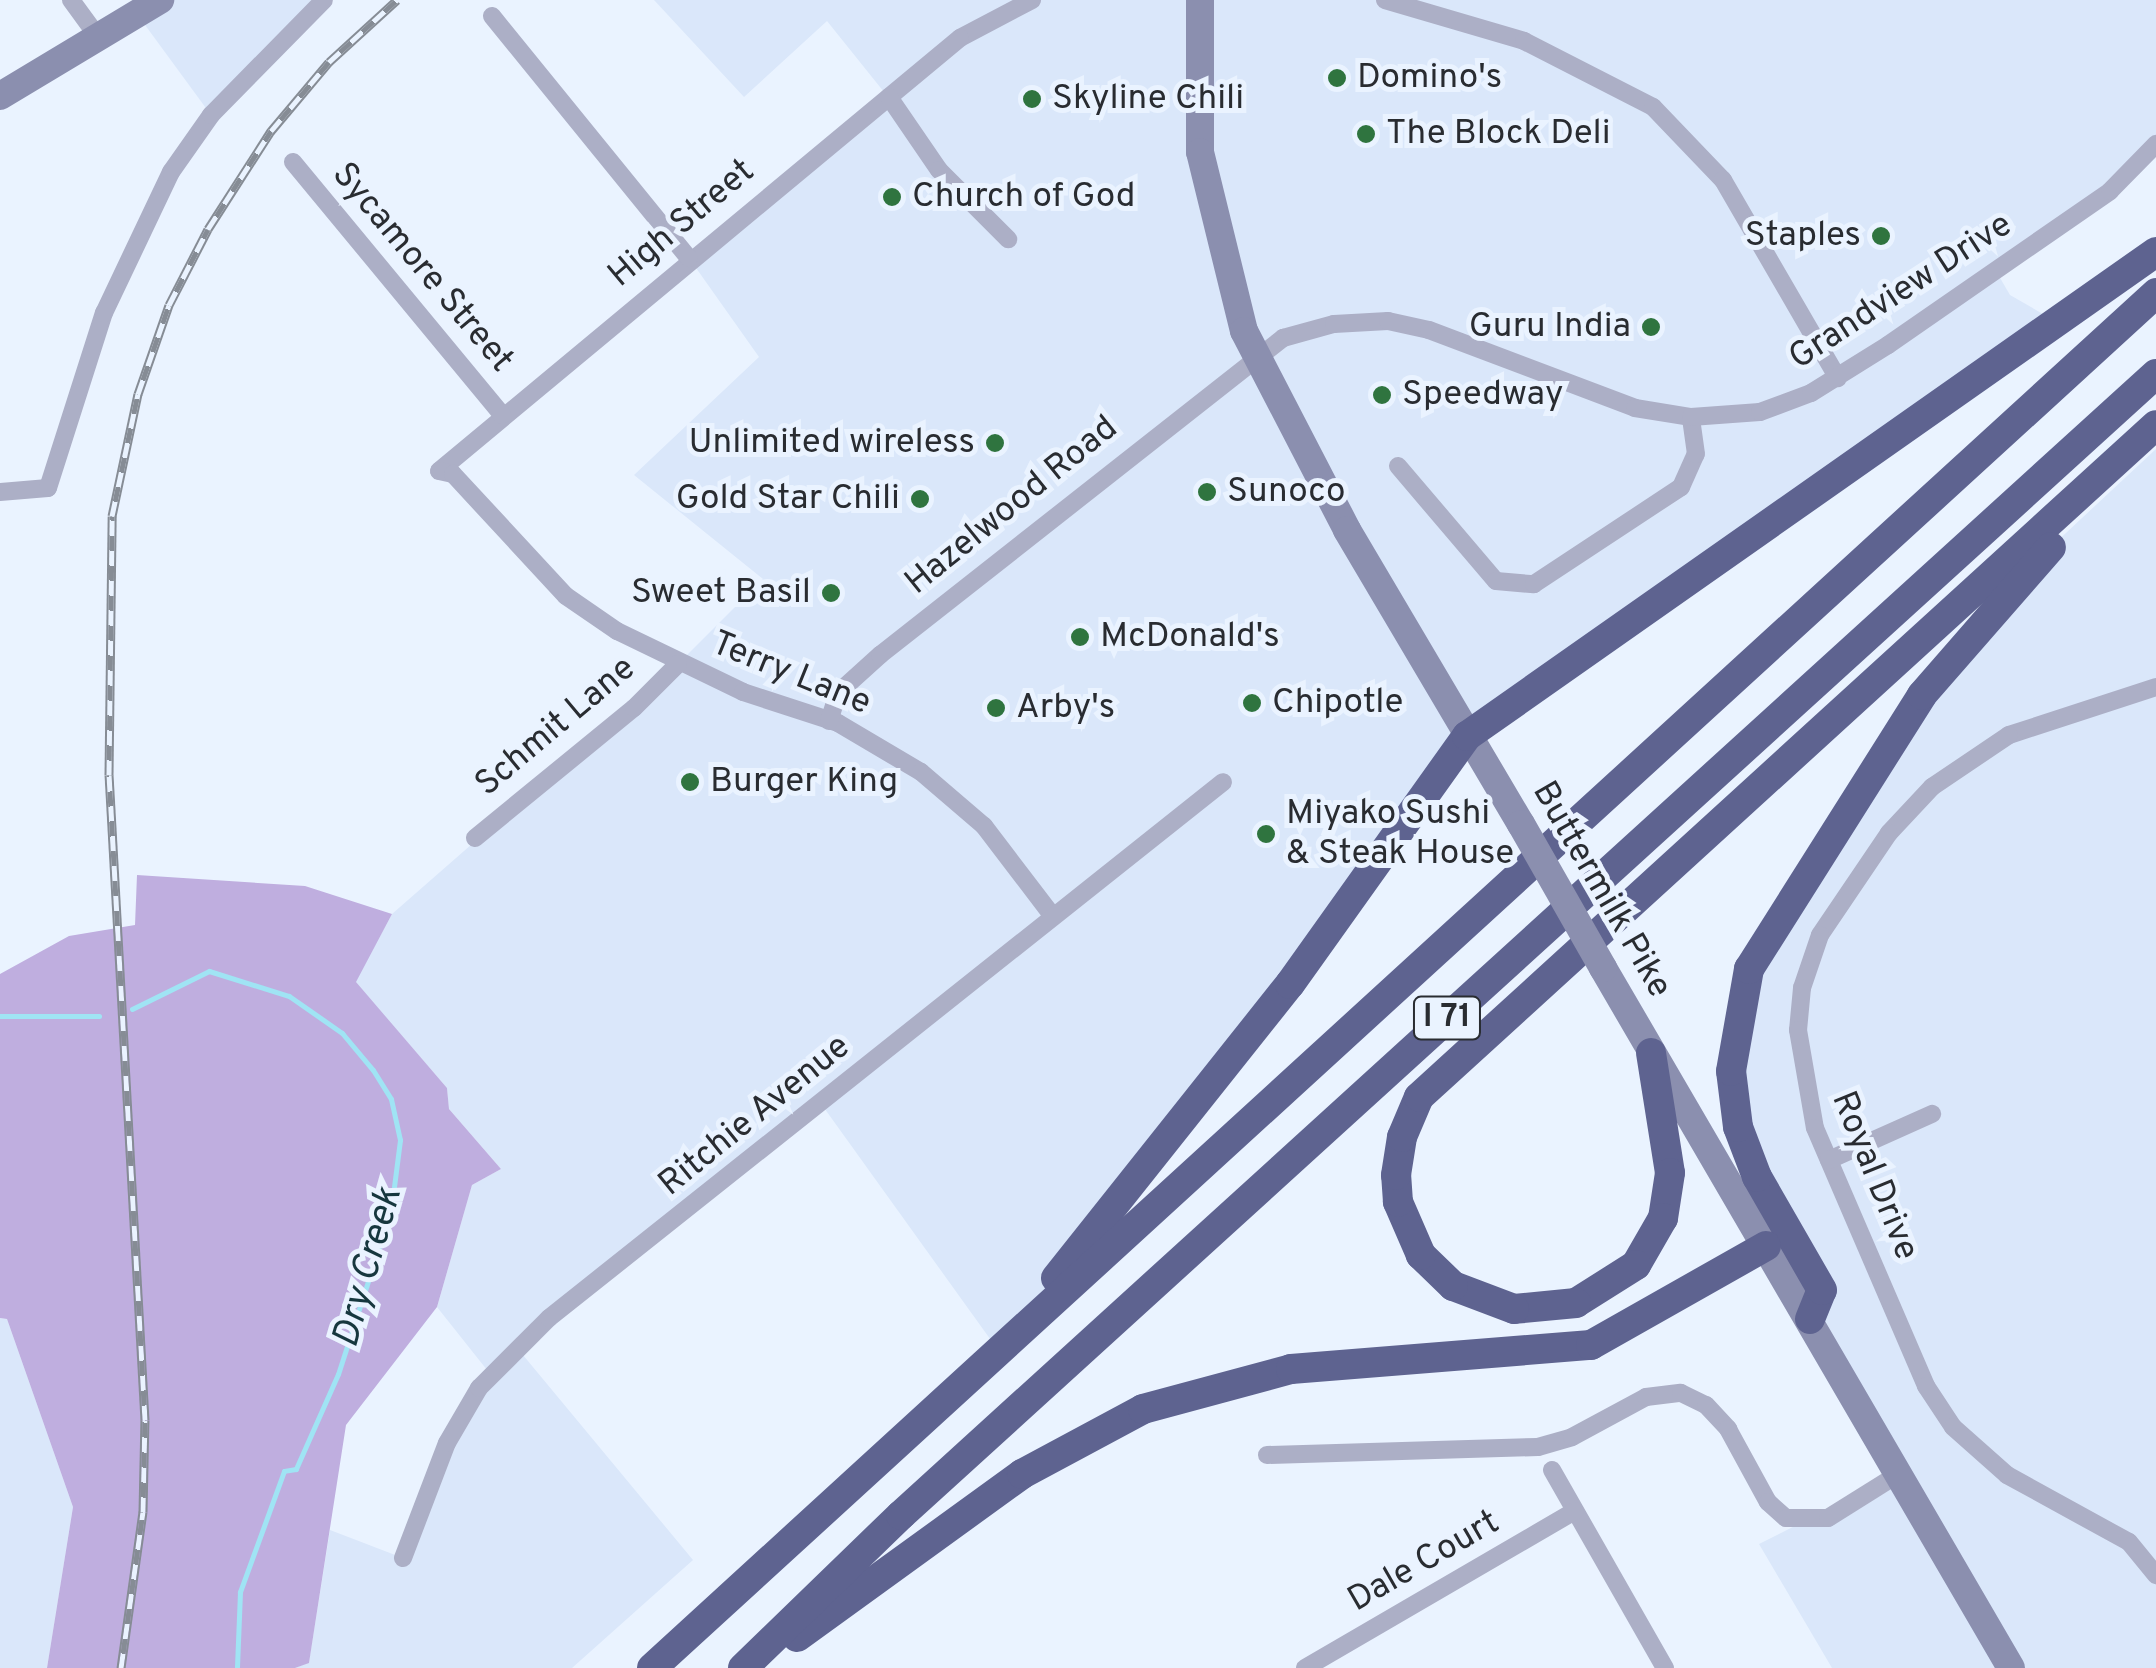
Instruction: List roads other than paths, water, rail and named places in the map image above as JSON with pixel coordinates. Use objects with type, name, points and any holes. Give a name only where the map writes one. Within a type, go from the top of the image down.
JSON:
[{"type":"highway","points":[[998,1350],[1290,984],[1467,736],[2156,252]]},
{"type":"highway","name":"I 71","points":[[652,1668],[2156,293]]},
{"type":"highway","name":"I 71","points":[[744,1668],[901,1514],[2156,374]]},
{"type":"highway","points":[[1652,1053],[1670,1172],[1664,1218],[1636,1264],[1600,1293],[1576,1303],[1514,1309],[1453,1286],[1421,1255],[1398,1202],[1396,1174],[1402,1137],[1419,1097],[2156,426]]},
{"type":"highway","points":[[1810,1319],[1822,1290],[1757,1177],[1738,1127],[1731,1071],[1749,969],[1922,695],[2037,560],[2156,449]]},
{"type":"highway","points":[[754,1668],[1022,1474],[1143,1409],[1291,1369],[1592,1345],[1766,1246]]},
{"type":"main road","points":[[0,96],[160,0]]},
{"type":"main road","name":"Buttermilk Pike","points":[[1200,0],[1202,168],[1228,284],[1255,360],[1467,736],[2011,1668]]},
{"type":"street","points":[[71,0],[98,37]]},
{"type":"street","points":[[0,492],[43,489],[55,470],[104,313],[172,172],[211,116],[324,0]]},
{"type":"street","name":"High Street","points":[[490,515],[454,474],[439,470],[689,258],[960,38],[1032,0]]},
{"type":"street","points":[[1386,0],[1524,41],[1653,107],[1723,180],[1838,378]]},
{"type":"street","points":[[492,16],[689,258]]},
{"type":"street","points":[[888,96],[939,170],[1008,240]]},
{"type":"street","name":"Grandview Drive","points":[[1255,360],[1301,330],[1388,321],[1635,408],[1691,417],[1760,412],[1838,378],[2110,191],[2156,144]]},
{"type":"street","name":"Sycamore Street","points":[[293,162],[502,415]]},
{"type":"street","name":"Hazelwood Road","points":[[829,721],[838,694],[880,655],[1255,360]]},
{"type":"street","points":[[1398,466],[1496,581],[1516,586],[1556,574],[1681,487],[1696,454],[1691,417]]},
{"type":"street","name":"Terry Lane","points":[[490,515],[566,596],[678,664],[829,721],[921,772],[963,806],[1040,892],[1050,914]]},
{"type":"street","name":"Schmit Lane","points":[[475,838],[634,708],[678,664]]},
{"type":"street","name":"Royal Drive","points":[[2156,686],[1983,749],[1910,808],[1844,894],[1809,964],[1798,1030],[1805,1094],[1829,1160],[1926,1386],[1953,1427],[2007,1475],[2130,1542],[2156,1576]]},
{"type":"street","name":"Ritchie Avenue","points":[[403,1558],[447,1443],[499,1366],[549,1318],[1050,914],[1222,782]]},
{"type":"street","points":[[1829,1160],[1932,1114]]},
{"type":"street","points":[[1267,1454],[1538,1447],[1572,1437],[1646,1396],[1681,1393],[1706,1405],[1728,1429],[1768,1502],[1786,1518],[1828,1518],[1900,1473]]},
{"type":"street","points":[[1552,1470],[1664,1668]]},
{"type":"street","name":"Dale Court","points":[[1305,1668],[1575,1511]]},
{"type":"waterway","name":"Dry Creek","points":[[132,1009],[209,971],[289,996],[342,1033],[373,1070],[391,1099],[400,1140],[391,1210],[338,1374],[296,1469],[284,1471],[240,1592],[237,1668]]},
{"type":"waterway","name":"Dry Creek","points":[[0,1016],[99,1016]]},
{"type":"railway","points":[[121,1668],[143,1512],[145,1420],[109,775],[112,516],[138,394],[169,305],[208,229],[271,131],[329,62],[397,0]]},
{"type":"place","name":"Domino's","points":[[1337,78]]},
{"type":"place","name":"Skyline Chili","points":[[1032,99]]},
{"type":"place","name":"The Block Deli","points":[[1366,134]]},
{"type":"place","name":"Church of God","points":[[892,197]]},
{"type":"place","name":"Staples","points":[[1881,236]]},
{"type":"place","name":"Guru India","points":[[1651,327]]},
{"type":"place","name":"Speedway","points":[[1382,395]]},
{"type":"place","name":"Unlimited wireless","points":[[995,443]]},
{"type":"place","name":"Sunoco","points":[[1207,492]]},
{"type":"place","name":"Gold Star Chili","points":[[920,499]]},
{"type":"place","name":"Sweet Basil","points":[[831,593]]},
{"type":"place","name":"McDonald's","points":[[1080,637]]},
{"type":"place","name":"Chipotle","points":[[1252,703]]},
{"type":"place","name":"Arby's","points":[[996,708]]},
{"type":"place","name":"Burger King","points":[[690,782]]},
{"type":"place","name":"Miyako Sushi & Steak House","points":[[1266,834]]}]
